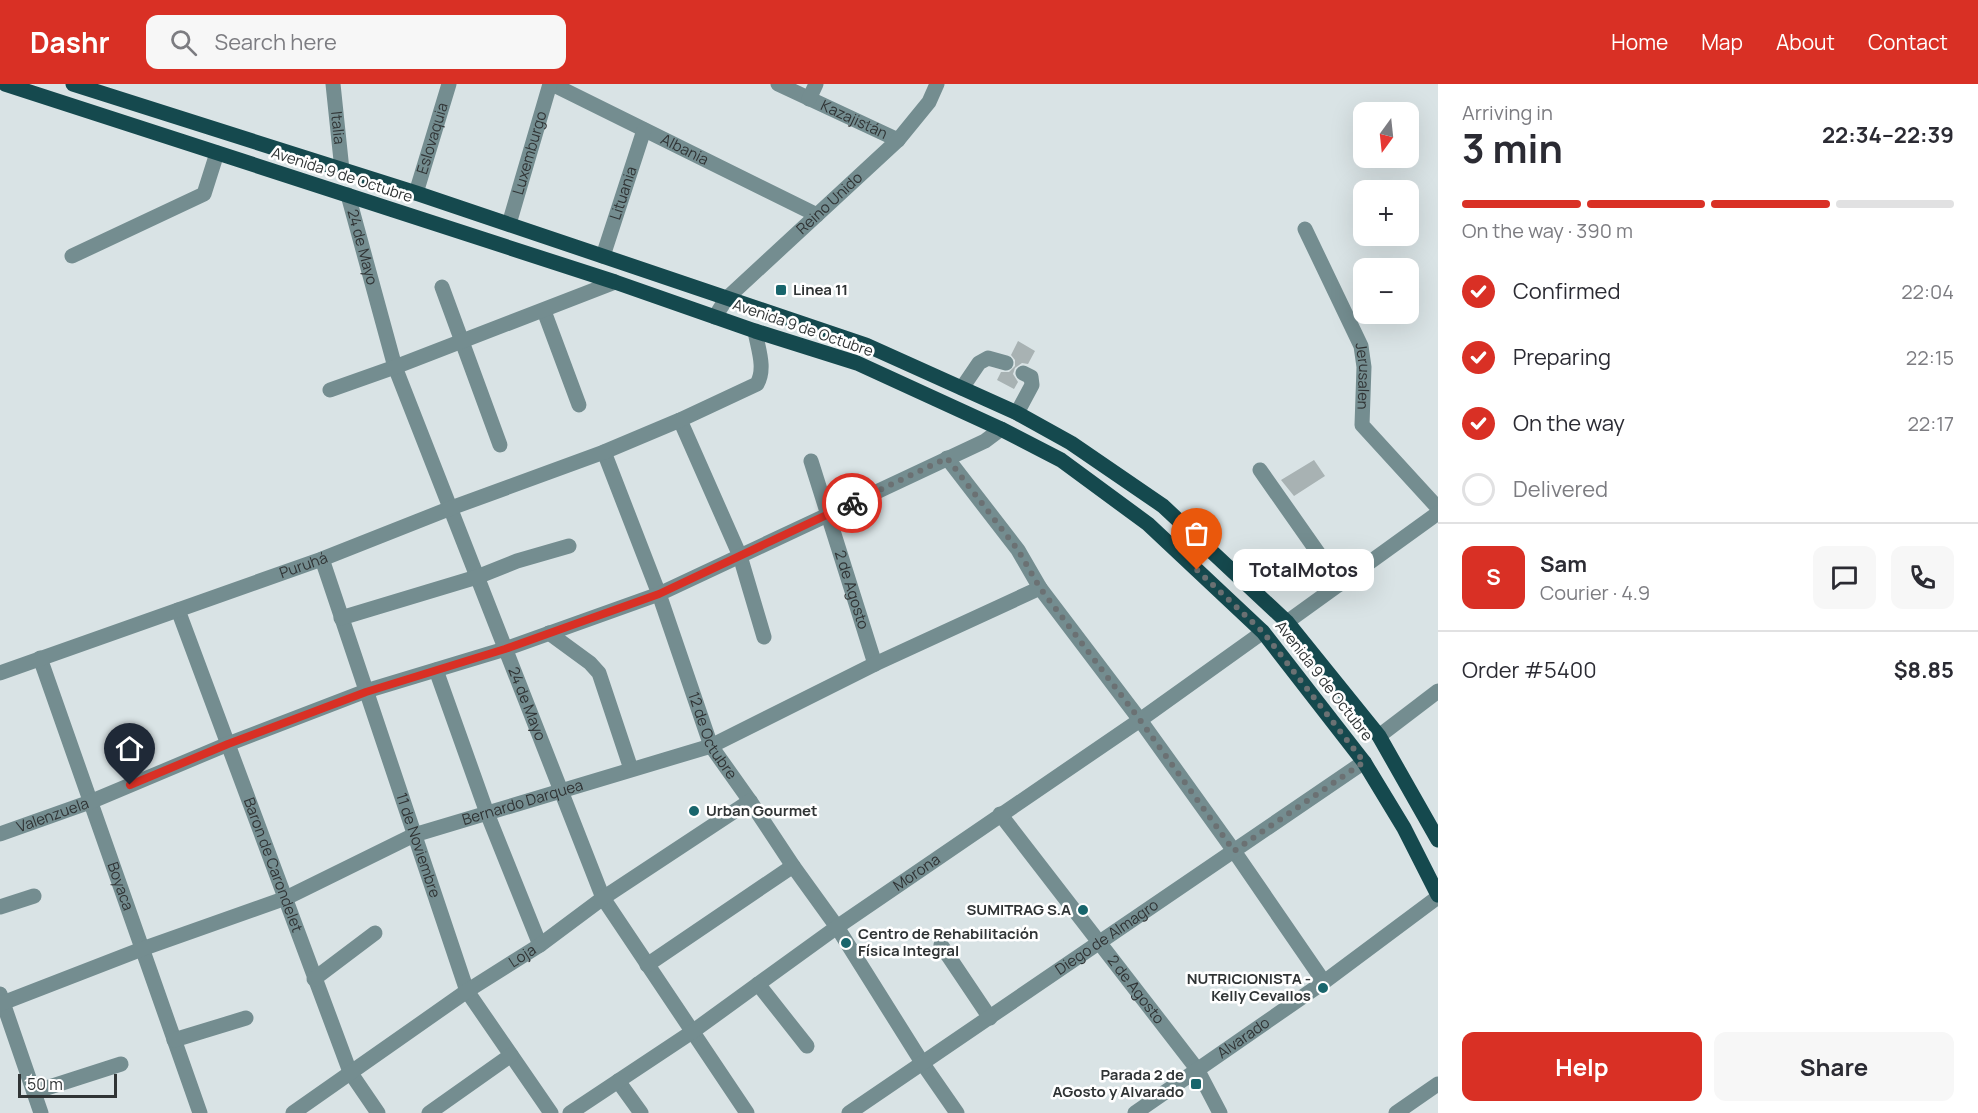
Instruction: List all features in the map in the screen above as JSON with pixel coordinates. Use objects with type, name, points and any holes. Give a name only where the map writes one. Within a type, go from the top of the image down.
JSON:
[{"type":"main road","name":"Avenida 9 de Octubre","points":[[5,84],[857,363],[1001,429],[1061,460],[1148,524],[1263,632],[1364,762],[1404,828],[1438,896]]},
{"type":"main road","name":"Avenida 9 de Octubre","points":[[73,84],[416,193],[866,345],[1017,413],[1071,443],[1163,506],[1287,622],[1379,736],[1438,840]]},
{"type":"street","name":"Italia","points":[[333,84],[342,170]]},
{"type":"street","name":"Eslovaquia","points":[[416,193],[449,84]]},
{"type":"street","name":"Albania","points":[[551,84],[817,216]]},
{"type":"street","name":"Luxemburgo","points":[[509,224],[551,84]]},
{"type":"street","name":"Kazajistán","points":[[778,84],[898,140]]},
{"type":"street","points":[[809,99],[816,84]]},
{"type":"street","name":"Reino Unido","points":[[715,317],[726,299],[898,140],[928,102],[937,84]]},
{"type":"street","name":"Lituania","points":[[603,256],[644,130]]},
{"type":"street","points":[[72,256],[204,194],[217,153]]},
{"type":"street","name":"24 de Mayo","points":[[348,195],[395,367],[603,897],[747,1113]]},
{"type":"street","name":"Jerusalen","points":[[1305,228],[1361,346],[1364,367],[1362,425],[1438,510]]},
{"type":"street","points":[[330,390],[544,311],[615,282]]},
{"type":"street","points":[[442,287],[500,445]]},
{"type":"street","points":[[544,311],[579,405]]},
{"type":"street","name":"Puruhá","points":[[0,673],[322,559],[451,508],[604,452],[680,420],[757,384],[762,368],[755,331]]},
{"type":"street","points":[[962,388],[980,363],[988,358],[1006,363]]},
{"type":"street","points":[[1017,413],[1032,385],[1031,377],[1023,373]]},
{"type":"street","points":[[680,420],[740,556],[764,637]]},
{"type":"street","name":"Valenzuela","points":[[0,834],[90,802],[228,744],[366,692],[505,649],[659,594],[985,441],[1001,429]]},
{"type":"street","name":"12 de Octubre","points":[[604,452],[659,594],[711,746],[792,866],[837,927],[923,1064],[957,1113]]},
{"type":"street","points":[[947,458],[1018,550],[1040,588],[1140,720],[1324,982]]},
{"type":"street","name":"2 de Agosto","points":[[811,461],[875,664]]},
{"type":"street","points":[[1260,470],[1340,584]]},
{"type":"street","points":[[1287,622],[1438,510]]},
{"type":"street","points":[[341,618],[477,577],[517,561],[569,546]]},
{"type":"street","name":"11 de Noviembre","points":[[322,559],[467,991],[551,1113]]},
{"type":"street","name":"Bernardo Darquea","points":[[1,1000],[286,898],[414,835],[711,746],[875,664],[1040,588]]},
{"type":"street","name":"Baron de Carondelet","points":[[178,610],[350,1072],[378,1113]]},
{"type":"street","name":"Morona","points":[[570,1113],[692,1032],[837,927],[1140,720],[1263,632]]},
{"type":"street","points":[[549,633],[590,663],[599,673],[632,769]]},
{"type":"street","name":"Boyaca","points":[[40,658],[200,1113]]},
{"type":"street","points":[[436,670],[488,813],[540,945]]},
{"type":"street","points":[[1379,736],[1438,691]]},
{"type":"street","name":"Diego de Almagro","points":[[849,1113],[1364,762]]},
{"type":"street","name":"Loja","points":[[293,1113],[467,991],[540,945],[603,897],[750,801]]},
{"type":"street","name":"2 de Agosto","points":[[1000,814],[1098,944],[1197,1069],[1220,1113]]},
{"type":"street","points":[[647,965],[792,866]]},
{"type":"street","points":[[0,907],[34,896]]},
{"type":"street","name":"Alvarado","points":[[1134,1113],[1324,982],[1438,896]]},
{"type":"street","points":[[314,979],[375,933]]},
{"type":"street","points":[[941,945],[990,1018]]},
{"type":"street","points":[[758,984],[807,1046]]},
{"type":"street","points":[[1,1000],[41,1113]]},
{"type":"street","points":[[174,1040],[246,1018]]},
{"type":"street","points":[[429,1113],[511,1055]]},
{"type":"street","points":[[34,1092],[121,1064]]},
{"type":"street","points":[[618,1081],[641,1113]]},
{"type":"street","points":[[1396,1113],[1438,1084]]},
{"type":"building","points":[[1018,341],[1035,351],[1028,364],[1022,363],[1015,368],[1013,374],[1018,382],[1014,389],[997,380],[1001,372],[1009,372],[1015,366],[1015,360],[1011,355]]},
{"type":"building","points":[[1314,460],[1325,476],[1294,496],[1281,480]]},
{"type":"way so far","points":[[852,503],[947,458],[1018,550],[1040,588],[1140,720],[1234,851],[1364,762],[1263,632],[1197,570]]},
{"type":"place","name":"Linea 11","points":[[781,290]]},
{"type":"place","name":"TotalMotos","points":[[1197,570]]},
{"type":"place","name":"Urban Gourmet","points":[[694,811]]},
{"type":"place","name":"SUMITRAG S.A","points":[[1083,910]]},
{"type":"place","name":"Centro de Rehabilitación Física Integral","points":[[846,943]]},
{"type":"place","name":"NUTRICIONISTA - Kelly Cevallos","points":[[1323,988]]},
{"type":"place","name":"Parada 2 de AGosto y Alvarado","points":[[1196,1084]]},
{"type":"route","points":[[130,785],[228,744],[366,692],[505,649],[659,594],[852,503]]}]
